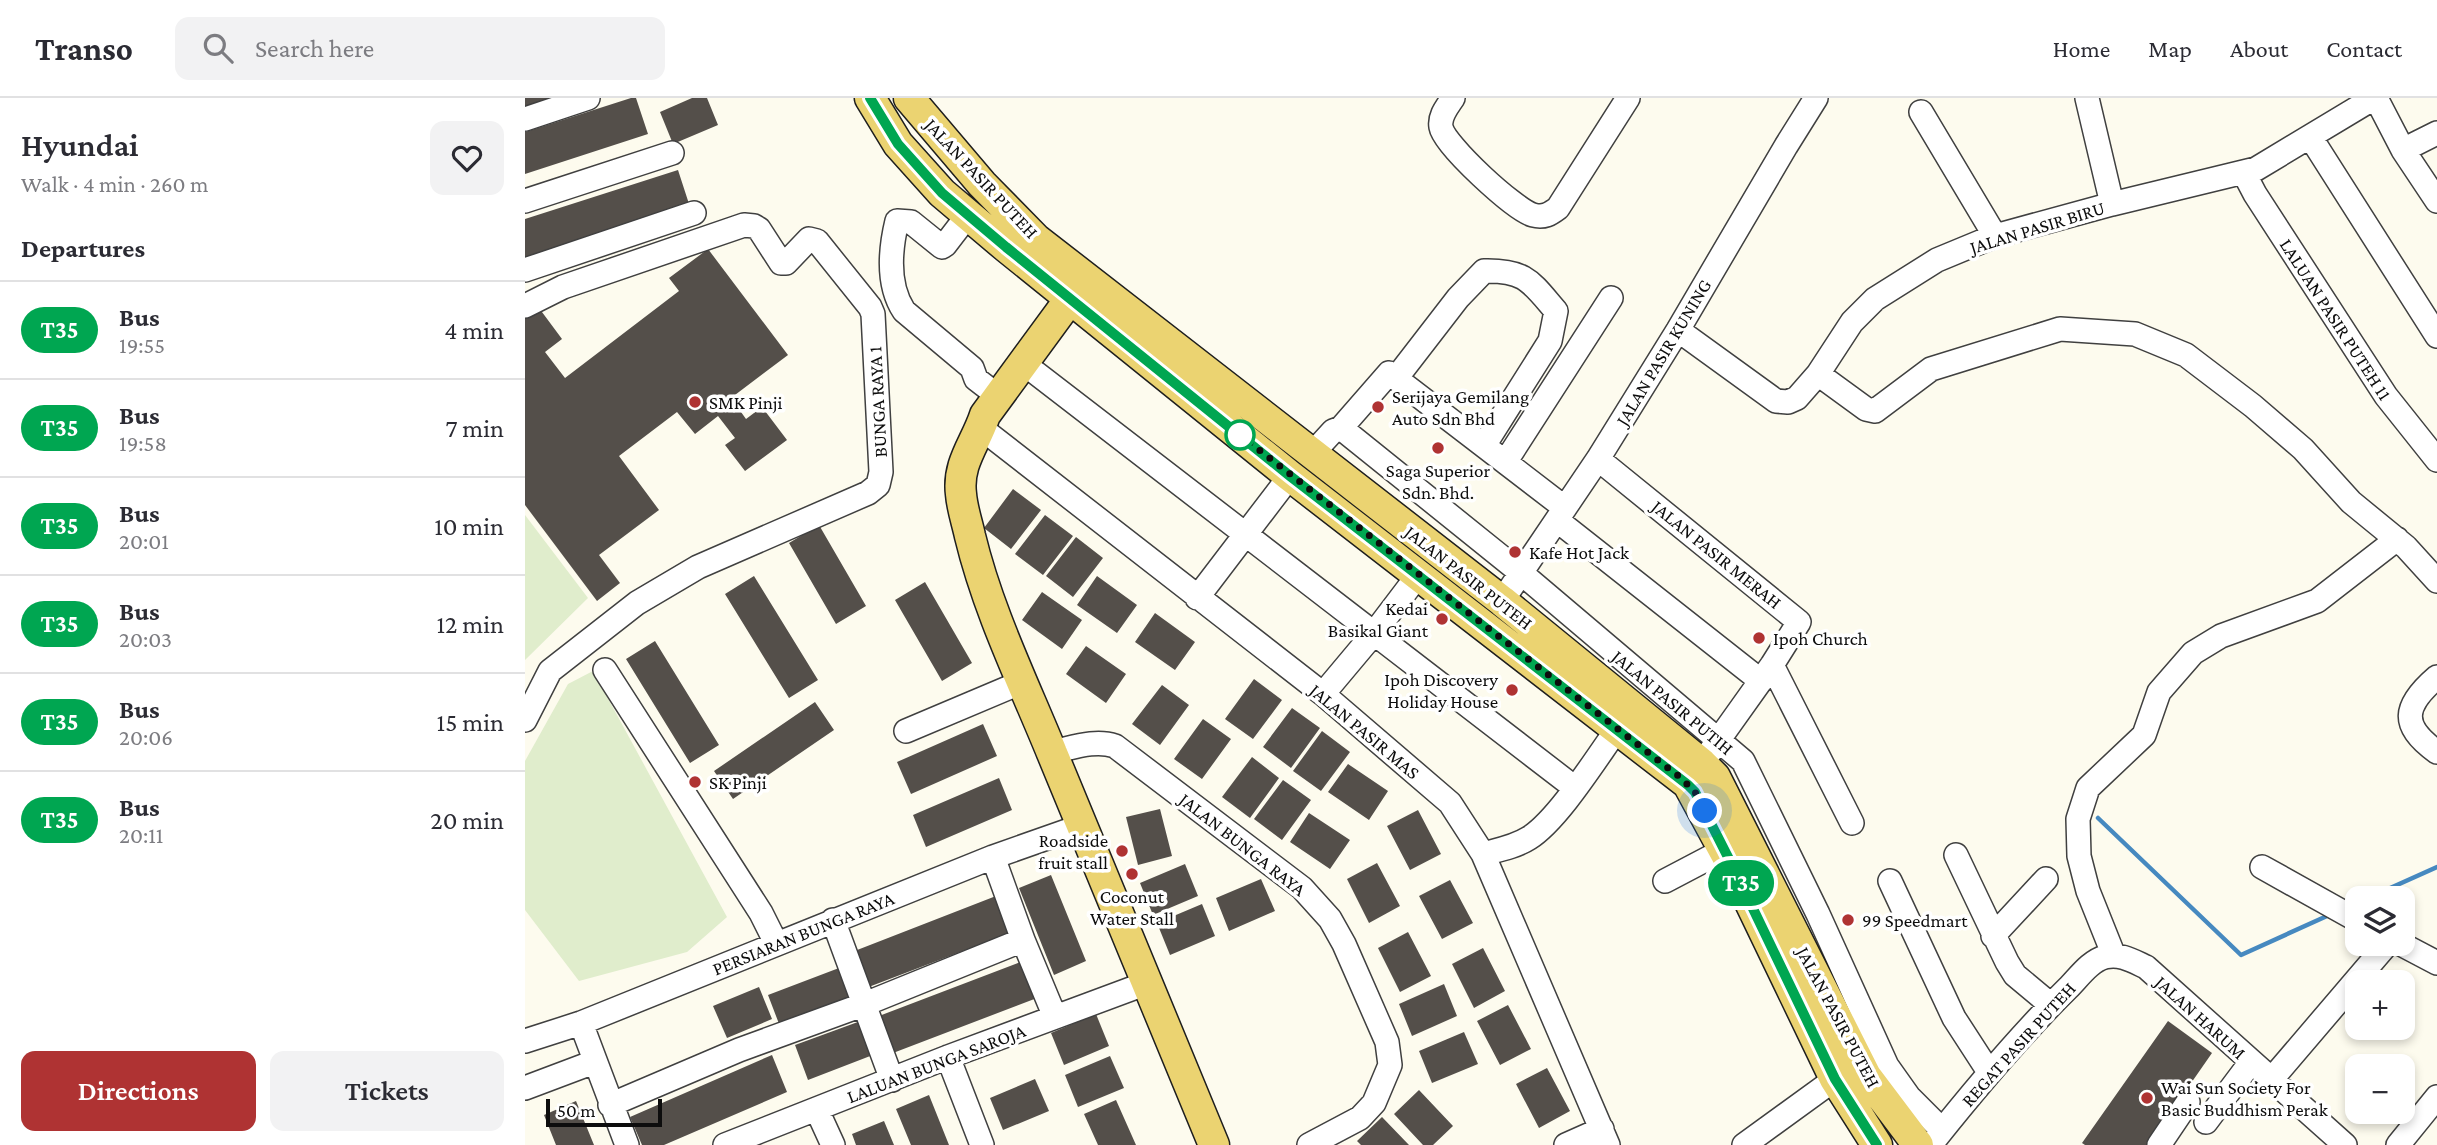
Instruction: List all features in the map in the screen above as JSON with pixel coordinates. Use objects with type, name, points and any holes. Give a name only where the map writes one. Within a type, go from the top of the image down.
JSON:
[{"type":"main road","name":"JALAN PASIR PUTEH","points":[[870,98],[898,144],[942,193],[1006,247],[1311,455],[1502,601],[1702,764],[1722,788],[1866,1076],[1930,1140]]},
{"type":"main road","points":[[891,98],[898,101],[910,98],[907,110],[910,126],[976,203],[1002,236],[1006,247]]},
{"type":"main road","name":"JALAN PASIR PUTEH","points":[[910,98],[982,184],[1037,239],[1083,297],[1290,476],[1688,785],[1729,858],[1835,1079],[1877,1145]]},
{"type":"main road","points":[[935,98],[929,110],[935,128]]},
{"type":"main road","points":[[1083,297],[998,396],[985,415],[963,466],[961,493],[973,549],[986,591],[1214,1145]]},
{"type":"main road","points":[[981,428],[991,424],[1068,333],[1083,297]]},
{"type":"main road","points":[[1702,764],[1699,779],[1735,848],[1729,858]]},
{"type":"street","points":[[525,119],[588,98]]},
{"type":"street","points":[[910,98],[925,98]]},
{"type":"street","points":[[1453,98],[1441,116],[1441,128],[1453,149],[1515,205],[1532,215],[1544,216],[1558,208],[1628,98]]},
{"type":"street","points":[[2087,98],[2112,204]]},
{"type":"street","points":[[2375,98],[2403,150],[2437,201]]},
{"type":"street","name":"JALAN PASIR BIRU","points":[[1678,330],[1776,401],[1789,402],[1797,398],[1818,374],[1852,322],[1875,299],[1937,260],[1995,236],[2112,204],[2244,173],[2269,163],[2375,98]]},
{"type":"street","name":"JALAN PASIR KUNING","points":[[1502,601],[1598,459],[1678,330],[1813,99]]},
{"type":"street","points":[[1921,112],[1995,236]]},
{"type":"street","points":[[2403,150],[2437,133]]},
{"type":"street","points":[[2311,138],[2429,307],[2437,337]]},
{"type":"street","points":[[525,201],[672,153]]},
{"type":"street","name":"LALUAN PASIR PUTEH 11","points":[[2244,173],[2386,396],[2437,460]]},
{"type":"street","points":[[525,270],[694,213]]},
{"type":"street","points":[[968,215],[942,247],[911,222],[897,221],[891,262],[897,299],[904,311],[972,368],[977,379],[998,396]]},
{"type":"street","name":"BUNGA RAYA 1","points":[[525,306],[563,286],[744,225],[759,229],[781,263],[786,263],[809,239],[817,241],[873,314],[881,472],[878,485],[867,493],[698,567],[637,603],[550,670],[525,720]]},
{"type":"street","points":[[1397,377],[1458,298],[1484,271],[1507,270],[1529,280],[1556,311],[1550,341],[1485,444]]},
{"type":"street","points":[[1507,461],[1611,299]]},
{"type":"street","points":[[1818,374],[1866,409],[1875,411],[1931,369],[2048,332],[2060,329],[2135,334],[2186,355],[2253,406],[2302,449],[2351,502],[2397,539],[2437,582]]},
{"type":"street","points":[[1036,373],[1575,788]]},
{"type":"street","points":[[1311,455],[1333,431],[1341,428],[1389,373],[1397,377],[1507,461],[1562,514],[1766,673],[1851,823]]},
{"type":"street","name":"JALAN PASIR MAS","points":[[981,428],[1323,694],[1450,803],[1483,854],[1605,1137]]},
{"type":"street","name":"JALAN PASIR PUTIH","points":[[1341,428],[1520,572],[1743,761],[1818,914],[1887,1066],[1909,1097],[1930,1140]]},
{"type":"street","name":"JALAN PASIR MERAH","points":[[1598,459],[1799,622],[1702,764]]},
{"type":"street","points":[[1197,598],[1290,476]]},
{"type":"street","points":[[2114,956],[2088,891],[2079,856],[2078,819],[2088,788],[2144,734],[2159,692],[2193,653],[2221,636],[2317,601],[2397,539]]},
{"type":"street","points":[[1323,694],[1419,574]]},
{"type":"street","points":[[605,670],[761,914],[776,943]]},
{"type":"street","points":[[2437,677],[2422,690],[2413,705],[2410,719],[2413,732],[2437,752]]},
{"type":"street","points":[[906,731],[1022,682]]},
{"type":"street","points":[[1483,854],[1529,838],[1542,827],[1575,788],[1618,728]]},
{"type":"street","name":"JALAN BUNGA RAYA","points":[[1052,752],[1106,742],[1115,746],[1302,888],[1330,919],[1387,1042],[1390,1065],[1374,1103],[1360,1118],[1308,1145]]},
{"type":"street","name":"PERSIARAN BUNGA RAYA","points":[[525,1041],[581,1023],[833,920],[993,857],[1081,826]]},
{"type":"street","points":[[1956,855],[1993,936],[2015,975],[2051,1004]]},
{"type":"street","points":[[993,857],[1055,1017]]},
{"type":"street","points":[[1665,881],[1729,858]]},
{"type":"street","points":[[2262,867],[2345,913]]},
{"type":"street","points":[[1993,936],[2046,879]]},
{"type":"street","points":[[1889,881],[1954,1018],[1989,1072]]},
{"type":"street","points":[[1791,928],[1818,914]]},
{"type":"street","points":[[833,920],[892,1080]]},
{"type":"street","points":[[610,1105],[739,1050],[865,1004],[1023,940]]},
{"type":"street","points":[[2415,951],[2437,963]]},
{"type":"street","name":"REGAT PASIR PUTEH","points":[[1930,1140],[2051,1004],[2093,963],[2104,957],[2114,956]]},
{"type":"street","name":"JALAN HARUM","points":[[2114,956],[2129,958],[2146,967],[2346,1145]]},
{"type":"street","points":[[2271,1080],[2377,956]]},
{"type":"street","name":"LALUAN BUNGA SAROJA","points":[[725,1145],[770,1136],[817,1110],[948,1057],[1147,983]]},
{"type":"street","points":[[581,1023],[627,1145]]},
{"type":"street","points":[[948,1057],[982,1145]]},
{"type":"street","points":[[525,1088],[594,1062]]},
{"type":"street","points":[[2206,1122],[2251,1062]]},
{"type":"street","points":[[1736,1142],[1835,1079]]},
{"type":"street","points":[[2398,1145],[2437,1097]]},
{"type":"street","points":[[2159,1145],[2188,1102]]},
{"type":"street","points":[[817,1110],[833,1145]]},
{"type":"street","points":[[1566,1145],[1605,1137]]},
{"type":"green space","points":[[525,515],[588,598],[525,660]]},
{"type":"green space","points":[[593,671],[727,917],[687,952],[579,981],[525,910],[525,761],[568,684]]},
{"type":"building","points":[[525,98],[549,98],[549,99],[525,106]]},
{"type":"building","points":[[636,98],[648,134],[525,174],[525,132]]},
{"type":"building","points":[[692,98],[707,98],[718,125],[673,144],[660,112]]},
{"type":"building","points":[[678,170],[690,207],[525,261],[525,219]]},
{"type":"building","points":[[708,249],[788,355],[731,398],[746,419],[762,407],[787,440],[745,471],[725,445],[735,438],[718,416],[695,434],[677,412],[619,456],[659,510],[599,555],[620,583],[597,601],[525,505],[525,319],[539,308],[562,339],[545,352],[565,378],[679,291],[669,278]]},
{"type":"building","points":[[1013,489],[1041,510],[1011,549],[984,528]]},
{"type":"building","points":[[1045,515],[1073,536],[1043,575],[1015,554]]},
{"type":"building","points":[[819,525],[866,606],[836,624],[789,543]]},
{"type":"building","points":[[1076,537],[1103,558],[1073,597],[1046,576]]},
{"type":"building","points":[[754,576],[818,680],[789,698],[725,594]]},
{"type":"building","points":[[1097,576],[1137,605],[1117,633],[1077,605]]},
{"type":"building","points":[[925,582],[972,663],[942,681],[895,600]]},
{"type":"building","points":[[1042,592],[1082,620],[1062,649],[1022,620]]},
{"type":"building","points":[[1155,613],[1195,642],[1175,670],[1135,642]]},
{"type":"building","points":[[655,641],[719,745],[690,763],[626,659]]},
{"type":"building","points":[[1086,646],[1126,674],[1106,703],[1066,674]]},
{"type":"building","points":[[1254,679],[1282,700],[1253,739],[1225,719]]},
{"type":"building","points":[[1162,685],[1189,705],[1160,745],[1132,724]]},
{"type":"building","points":[[815,702],[834,730],[733,799],[714,771]]},
{"type":"building","points":[[1292,708],[1320,728],[1291,768],[1263,747]]},
{"type":"building","points":[[1203,719],[1231,739],[1202,779],[1174,759]]},
{"type":"building","points":[[983,724],[997,756],[911,794],[897,762]]},
{"type":"building","points":[[1322,731],[1350,752],[1321,791],[1293,771]]},
{"type":"building","points":[[1252,757],[1279,778],[1250,818],[1222,797]]},
{"type":"building","points":[[1348,764],[1388,791],[1369,820],[1328,792]]},
{"type":"building","points":[[999,778],[1012,810],[926,847],[913,815]]},
{"type":"building","points":[[1283,780],[1311,800],[1282,840],[1254,819]]},
{"type":"building","points":[[1160,809],[1172,856],[1138,865],[1126,817]]},
{"type":"building","points":[[1418,810],[1441,854],[1410,870],[1387,826]]},
{"type":"building","points":[[1309,813],[1350,840],[1330,869],[1290,842]]},
{"type":"building","points":[[1377,863],[1400,906],[1369,923],[1347,879]]},
{"type":"building","points":[[1185,864],[1198,896],[1153,915],[1140,883]]},
{"type":"building","points":[[1051,875],[1086,961],[1054,975],[1019,888]]},
{"type":"building","points":[[1261,879],[1275,911],[1229,931],[1216,898]]},
{"type":"building","points":[[1450,880],[1473,923],[1442,939],[1419,896]]},
{"type":"building","points":[[996,896],[1010,933],[866,988],[852,952]]},
{"type":"building","points":[[1202,904],[1215,936],[1170,955],[1157,923]]},
{"type":"building","points":[[1408,932],[1431,976],[1400,992],[1378,948]]},
{"type":"building","points":[[1483,948],[1505,991],[1474,1008],[1452,964]]},
{"type":"building","points":[[1023,961],[1037,998],[893,1053],[879,1016]]},
{"type":"building","points":[[839,968],[851,1003],[781,1029],[768,995]]},
{"type":"building","points":[[1444,984],[1457,1016],[1412,1036],[1399,1004]]},
{"type":"building","points":[[759,987],[772,1019],[727,1038],[713,1006]]},
{"type":"building","points":[[1508,1005],[1531,1049],[1500,1065],[1477,1021]]},
{"type":"building","points":[[1096,1014],[1109,1046],[1064,1065],[1051,1033]]},
{"type":"building","points":[[866,1019],[878,1053],[808,1080],[795,1045]]},
{"type":"building","name":"Wai Sun Society For Basic Buddhism Perak","points":[[2168,1021],[2212,1053],[2148,1145],[2082,1143]]},
{"type":"building","points":[[1464,1032],[1478,1064],[1432,1083],[1419,1051]]},
{"type":"building","points":[[772,1055],[787,1092],[664,1145],[642,1145],[630,1117]]},
{"type":"building","points":[[1110,1056],[1124,1088],[1078,1107],[1065,1075]]},
{"type":"building","points":[[1547,1068],[1570,1111],[1539,1128],[1516,1084]]},
{"type":"building","points":[[1035,1079],[1049,1111],[1003,1130],[990,1098]]},
{"type":"building","points":[[1419,1090],[1453,1126],[1433,1145],[1423,1145],[1394,1114]]},
{"type":"building","points":[[929,1095],[949,1145],[911,1145],[896,1109]]},
{"type":"building","points":[[1116,1100],[1136,1145],[1098,1145],[1084,1114]]},
{"type":"building","points":[[576,1101],[594,1145],[556,1145],[544,1115]]},
{"type":"building","points":[[1382,1117],[1409,1145],[1361,1145],[1357,1141]]},
{"type":"building","points":[[884,1121],[894,1145],[856,1145],[852,1134]]},
{"type":"waterway","points":[[2098,818],[2241,955],[2327,916]]},
{"type":"waterway","points":[[2395,886],[2437,867]]},
{"type":"bus line","name":"T35","points":[[870,98],[898,144],[942,193],[1006,247],[1290,476],[1596,711],[1695,792],[1835,1079],[1877,1145]]},
{"type":"place","name":"SMK Pinji","points":[[695,402]]},
{"type":"place","name":"Serijaya Gemilang Auto Sdn Bhd","points":[[1378,407]]},
{"type":"place","name":"Saga Superior Sdn. Bhd.","points":[[1438,448]]},
{"type":"place","name":"Kafe Hot Jack","points":[[1515,552]]},
{"type":"place","name":"Kedai Basikal Giant","points":[[1442,619]]},
{"type":"place","name":"Ipoh Church","points":[[1759,638]]},
{"type":"place","name":"Ipoh Discovery Holiday House","points":[[1512,690]]},
{"type":"place","name":"SK Pinji","points":[[695,782]]},
{"type":"place","name":"Roadside fruit stall","points":[[1122,851]]},
{"type":"place","name":"Coconut Water Stall","points":[[1132,874]]},
{"type":"place","name":"99 Speedmart","points":[[1848,920]]},
{"type":"place","name":"Wai Sun Society For Basic Buddhism Perak","points":[[2147,1098]]},
{"type":"route","points":[[1240,435],[1681,778],[1695,792],[1705,811]]}]
